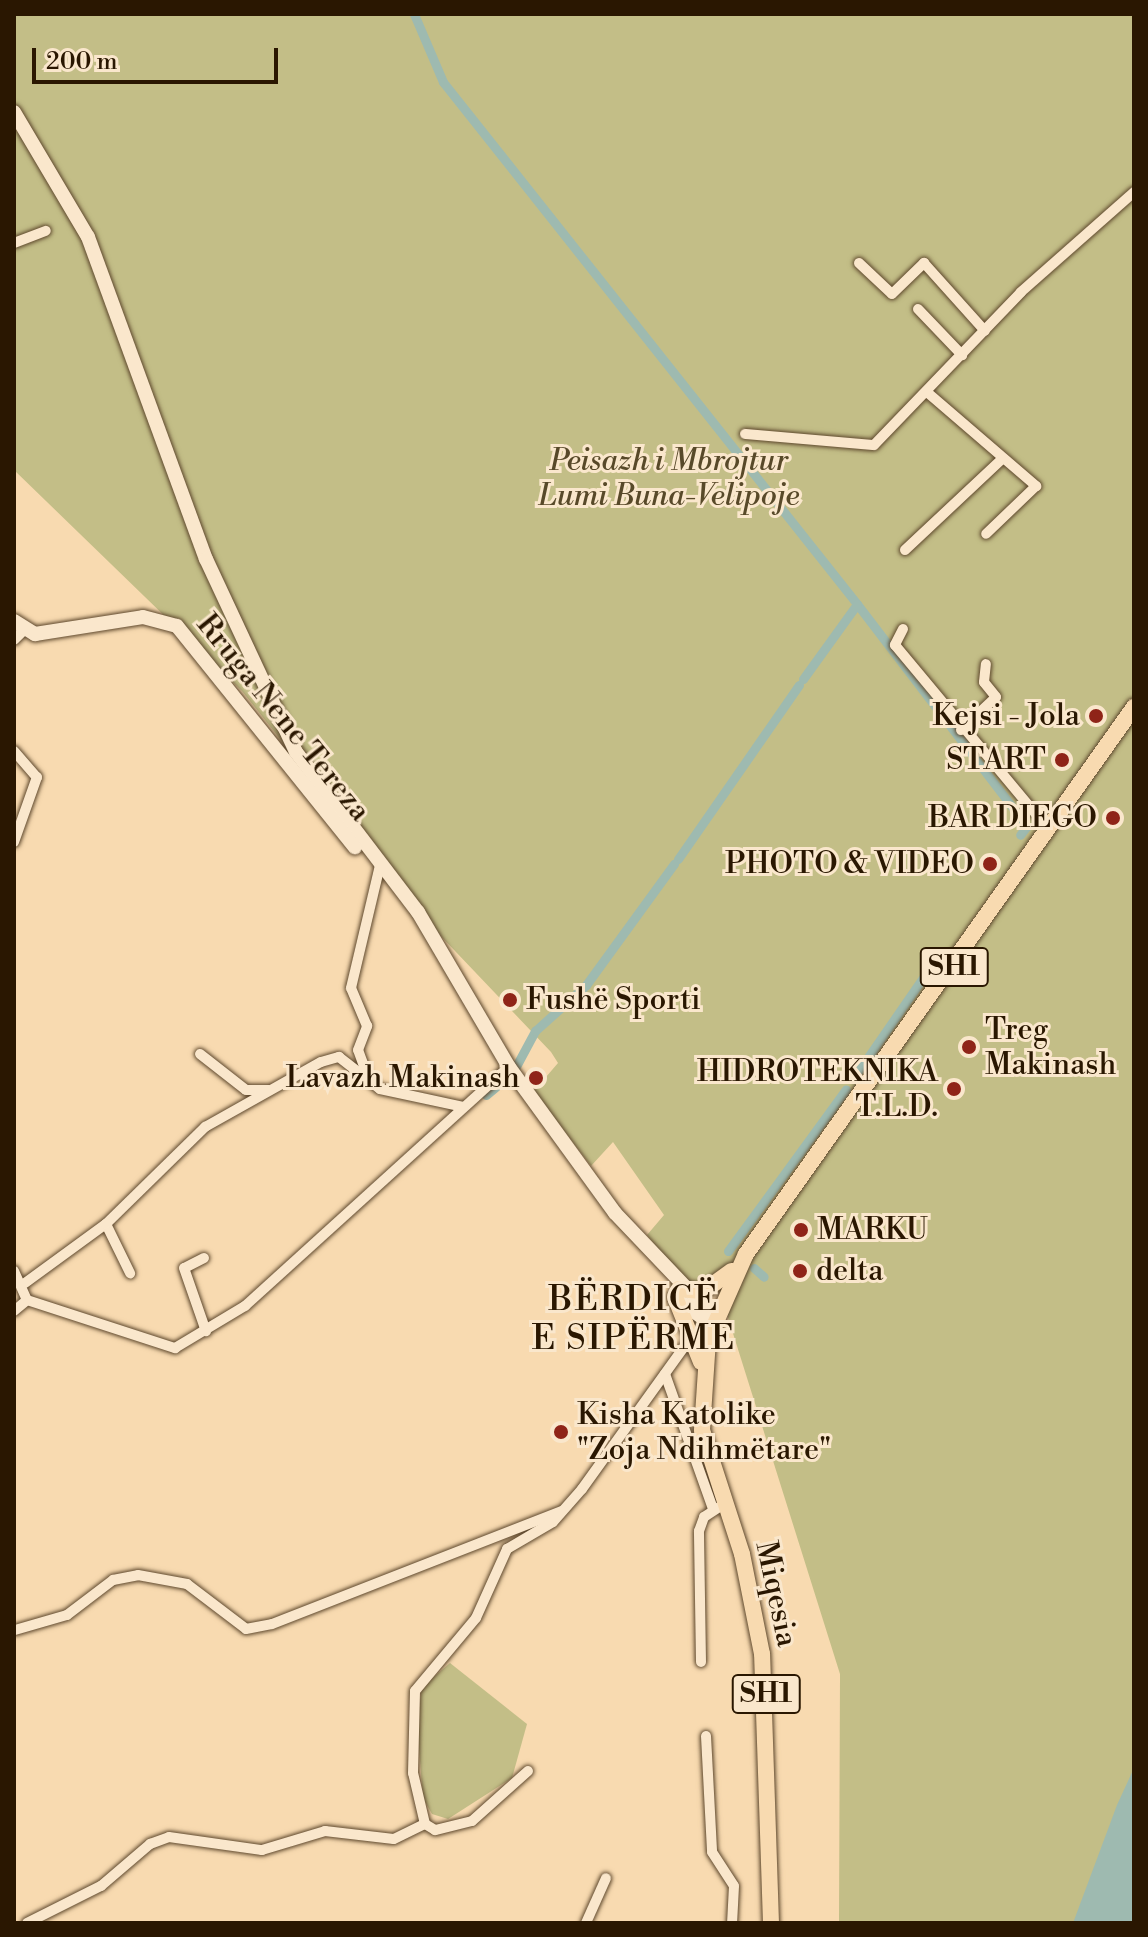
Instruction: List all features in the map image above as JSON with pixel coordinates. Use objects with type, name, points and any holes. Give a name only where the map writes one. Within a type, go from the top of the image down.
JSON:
[{"type":"main road","points":[[14,112],[78,216],[234,628],[322,793],[430,929],[513,1073],[628,1229],[677,1293],[714,1322]]},
{"type":"main road","name":"Rruga Nene Tereza","points":[[17,630],[47,635],[143,617],[177,626],[341,835],[376,860]]},
{"type":"main road","name":"SH1","points":[[702,1373],[714,1322],[739,1265],[1134,707]]},
{"type":"main road","points":[[677,1293],[710,1289],[739,1265]]},
{"type":"main road","points":[[677,1293],[693,1334],[702,1373]]},
{"type":"main road","name":"Miqesia","points":[[702,1373],[700,1415],[719,1506],[762,1654],[771,1923]]},
{"type":"street","points":[[745,434],[865,448],[928,393],[985,331],[1134,192]]},
{"type":"street","points":[[14,243],[46,231]]},
{"type":"street","points":[[859,263],[892,294],[924,263],[985,331]]},
{"type":"street","points":[[918,309],[962,355]]},
{"type":"street","points":[[928,393],[1036,490],[986,534]]},
{"type":"street","points":[[905,550],[1003,458]]},
{"type":"street","points":[[903,629],[895,645],[961,730],[1049,830]]},
{"type":"street","points":[[961,730],[996,697],[984,682],[986,664]]},
{"type":"street","points":[[14,751],[37,777],[14,842]]},
{"type":"street","points":[[368,1075],[358,1050],[364,1008],[351,988],[376,860]]},
{"type":"street","points":[[200,1054],[211,1070],[255,1093],[286,1084]]},
{"type":"street","points":[[25,1283],[106,1224],[205,1127],[339,1057],[368,1075],[380,1089],[463,1107]]},
{"type":"street","points":[[27,1300],[166,1348],[206,1331],[245,1306],[463,1107],[513,1073]]},
{"type":"street","points":[[106,1224],[130,1273]]},
{"type":"street","points":[[204,1258],[184,1268],[206,1331]]},
{"type":"street","points":[[14,1271],[25,1283],[27,1300]]},
{"type":"street","points":[[14,1311],[27,1300]]},
{"type":"street","points":[[425,1824],[410,1710],[420,1680],[471,1626],[507,1549],[564,1510],[693,1334]]},
{"type":"street","points":[[665,1374],[719,1506],[701,1523],[696,1564],[706,1641],[701,1662]]},
{"type":"street","points":[[15,1630],[67,1615],[113,1580],[138,1575],[187,1584],[246,1629],[272,1624],[564,1510]]},
{"type":"street","points":[[706,1736],[712,1852],[734,1886],[732,1923]]},
{"type":"street","points":[[425,1824],[435,1830],[472,1821],[528,1771]]},
{"type":"street","points":[[27,1923],[101,1886],[150,1844],[169,1837],[262,1850],[325,1831],[394,1839],[425,1824]]},
{"type":"street","points":[[586,1923],[606,1878]]},
{"type":"green space","name":"Peisazh i Mbrojtur Lumi Buna-Velipoje","points":[[14,14],[1134,14],[1134,1923],[839,1923],[840,1674],[720,1292],[710,1278],[693,1285],[683,1279],[647,1235],[664,1215],[613,1142],[591,1166],[534,1091],[558,1063],[551,1052],[416,910],[242,691],[14,470]]},
{"type":"green space","points":[[450,1663],[527,1724],[512,1778],[448,1819],[432,1814],[423,1798],[417,1723],[422,1687]]},
{"type":"water","points":[[1134,1768],[1134,1923],[1073,1923],[1117,1805]]},
{"type":"waterway","points":[[414,14],[443,82],[857,604],[1027,826],[1020,835]]},
{"type":"waterway","points":[[803,679],[857,604]]},
{"type":"waterway","points":[[678,859],[799,685]]},
{"type":"waterway","points":[[486,1095],[513,1072],[535,1031],[586,985],[674,864]]},
{"type":"waterway","points":[[857,1073],[931,966]]},
{"type":"waterway","points":[[728,1251],[846,1089]]},
{"type":"waterway","points":[[754,1268],[764,1277]]},
{"type":"place","name":"Kejsi - Jola","points":[[1096,716]]},
{"type":"place","name":"START","points":[[1062,760]]},
{"type":"place","name":"BAR DIEGO","points":[[1113,818]]},
{"type":"place","name":"PHOTO & VIDEO","points":[[990,864]]},
{"type":"place","name":"Fushë Sporti","points":[[510,1000]]},
{"type":"place","name":"Treg Makinash","points":[[969,1047]]},
{"type":"place","name":"Lavazh Makinash","points":[[536,1078]]},
{"type":"place","name":"HIDROTEKNIKA T.L.D.","points":[[954,1089]]},
{"type":"place","name":"MARKU","points":[[801,1230]]},
{"type":"place","name":"delta","points":[[800,1271]]},
{"type":"place","name":"Kisha Katolike \"Zoja Ndihmëtare\"","points":[[561,1432]]},
{"type":"district","name":"BËRDICË E SIPËRME","points":[[634,1320]]}]
